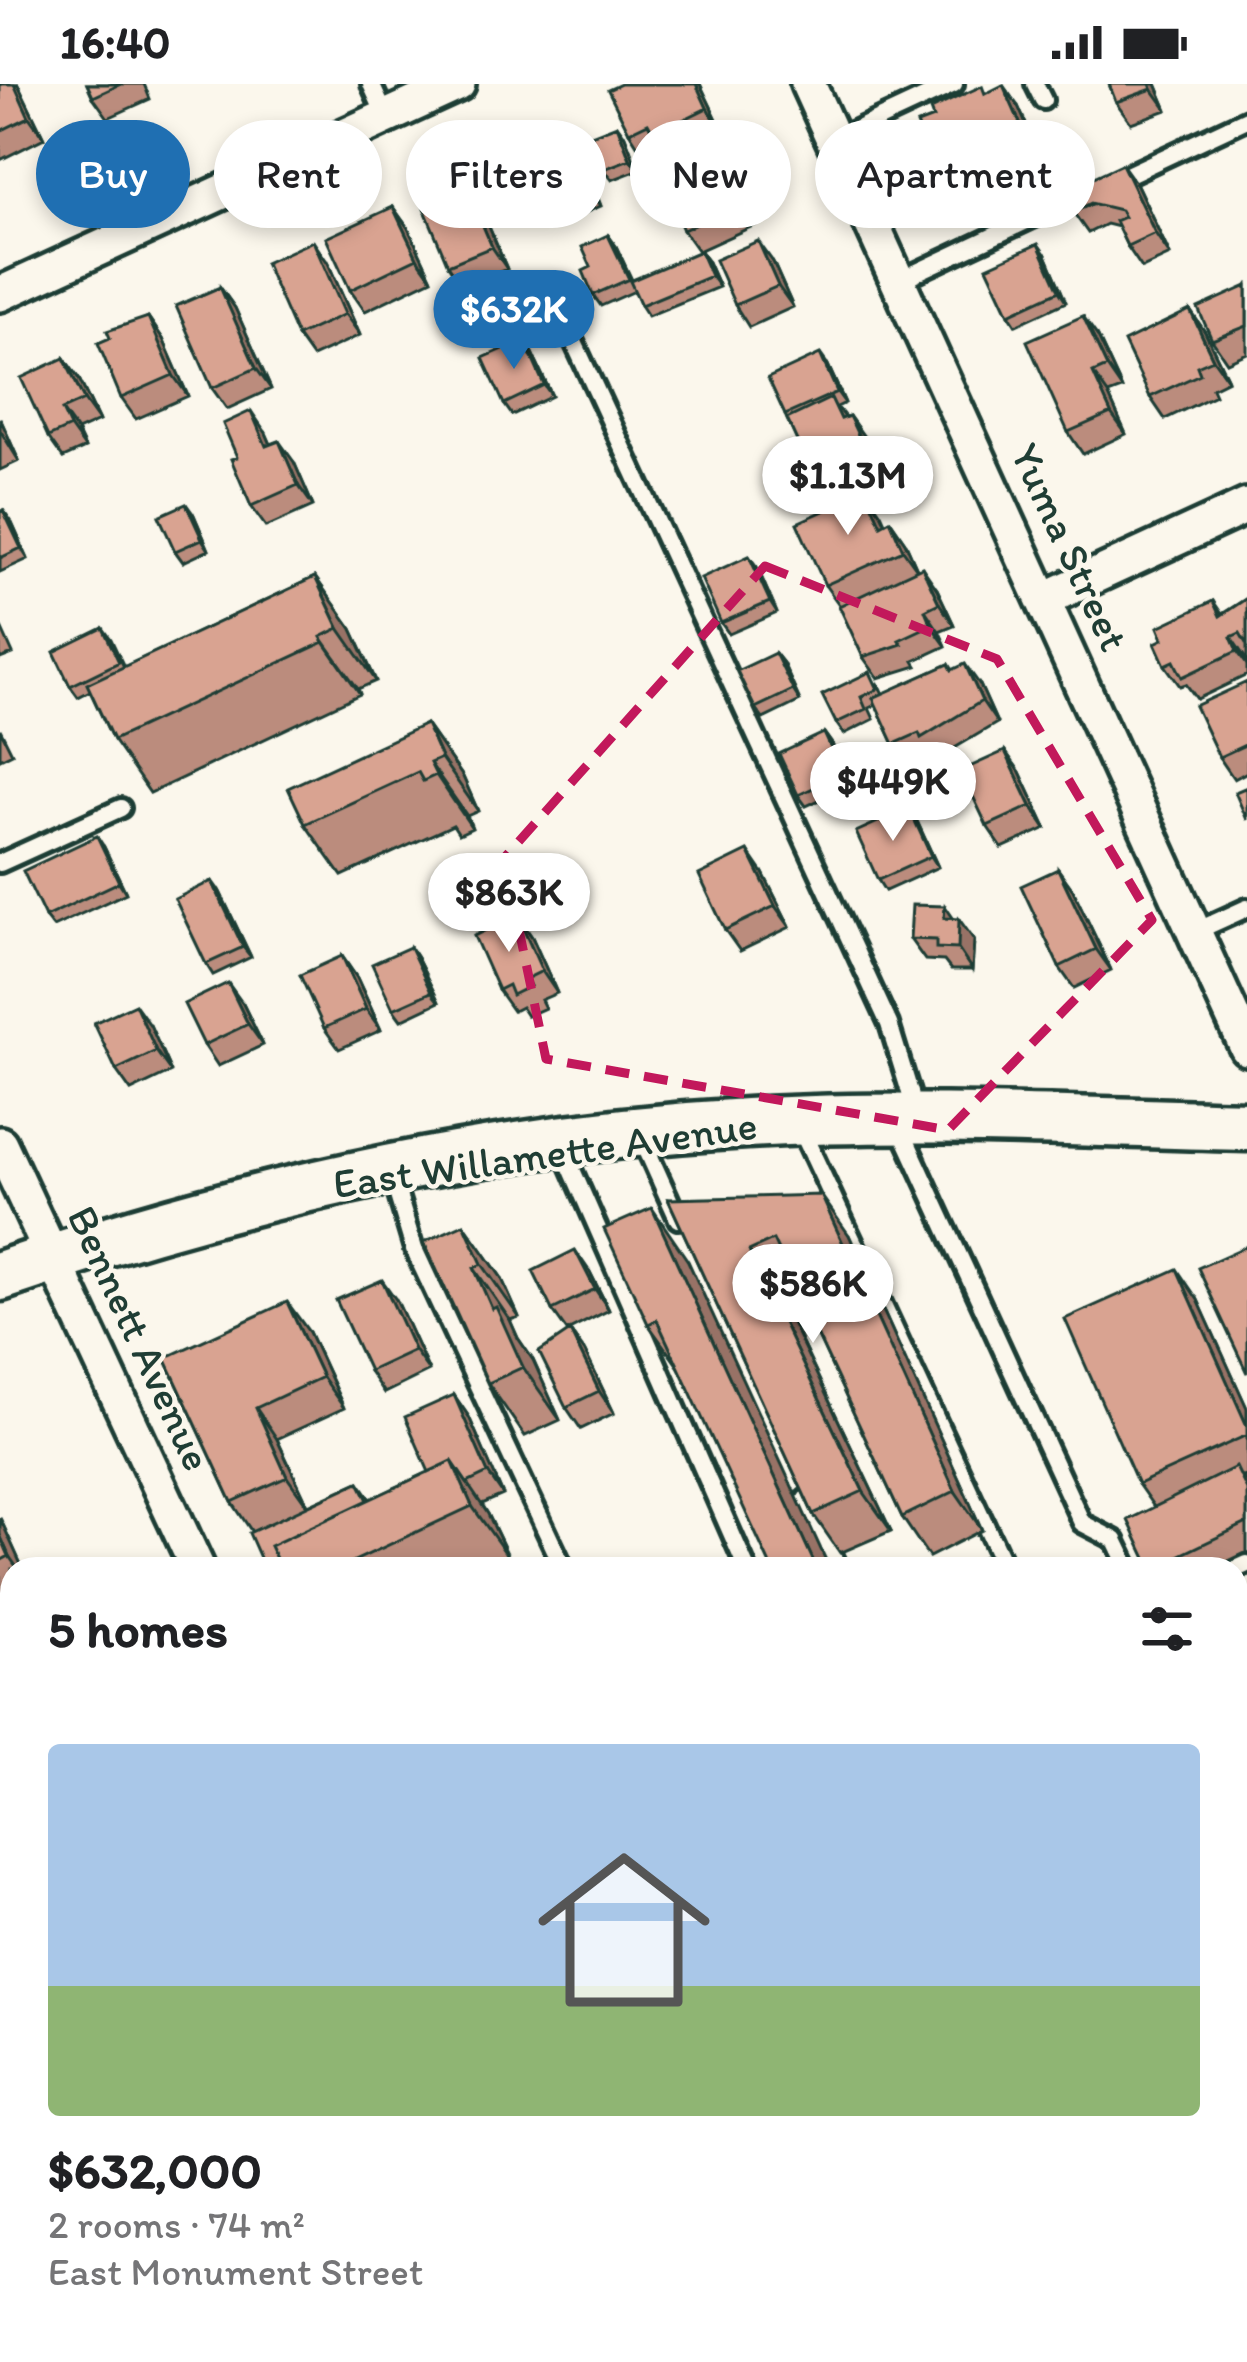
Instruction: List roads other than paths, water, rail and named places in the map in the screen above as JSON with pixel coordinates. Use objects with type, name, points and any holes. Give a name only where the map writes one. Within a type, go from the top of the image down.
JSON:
[{"type":"street","points":[[0,294],[458,84]]},
{"type":"street","name":"Yuma Street","points":[[808,84],[825,120]]},
{"type":"street","name":"Yuma Street","points":[[874,228],[1247,1048]]},
{"type":"street","points":[[1045,598],[1247,506]]},
{"type":"street","name":"East Willamette Avenue","points":[[0,1276],[154,1225],[391,1171],[639,1132],[797,1120],[1247,1126]]},
{"type":"street","name":"Bennett Avenue","points":[[0,1144],[192,1557]]},
{"type":"lane","points":[[371,84],[386,117]]},
{"type":"lane","points":[[877,120],[954,84]]},
{"type":"lane","points":[[898,281],[1247,118]]},
{"type":"lane","points":[[567,327],[890,1024],[907,1119],[1082,1522],[1115,1540],[1123,1557]]},
{"type":"lane","points":[[0,863],[122,808]]},
{"type":"lane","points":[[1194,932],[1247,908]]},
{"type":"lane","points":[[797,1120],[1000,1557]]},
{"type":"lane","points":[[639,1132],[682,1227]]},
{"type":"lane","points":[[561,1143],[742,1557]]},
{"type":"lane","points":[[391,1171],[414,1249],[558,1557]]},
{"type":"lane","points":[[800,1484],[833,1557]]}]
